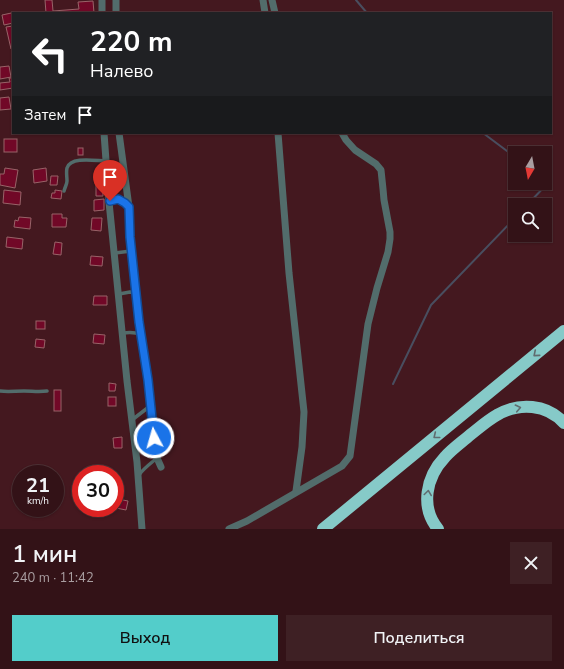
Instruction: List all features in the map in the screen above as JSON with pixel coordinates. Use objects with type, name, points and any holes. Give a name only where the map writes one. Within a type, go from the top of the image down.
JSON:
[{"type":"highway","points":[[323,529],[564,331]]},
{"type":"highway","points":[[438,529],[430,516],[427,498],[430,480],[434,471],[449,452],[494,417],[516,408],[526,406],[548,410],[564,423]]},
{"type":"street","points":[[102,0],[102,12]]},
{"type":"street","points":[[116,0],[116,12]]},
{"type":"street","points":[[263,0],[265,12]]},
{"type":"street","points":[[272,0],[275,12]]},
{"type":"street","points":[[104,134],[142,529]]},
{"type":"street","points":[[119,134],[129,207],[136,293],[148,380],[150,406],[157,458],[161,468]]},
{"type":"street","points":[[278,134],[288,273],[304,412],[302,447],[296,492]]},
{"type":"street","points":[[229,529],[342,466],[350,456],[368,324],[388,252],[390,232],[384,200],[381,170],[376,164],[355,150],[343,134]]},
{"type":"lane","points":[[64,190],[67,182],[66,174],[68,166],[71,162],[75,160],[106,161]]},
{"type":"lane","points":[[110,207],[110,201],[118,199],[129,207]]},
{"type":"lane","points":[[115,253],[132,250]]},
{"type":"lane","points":[[119,296],[119,294],[124,293],[136,293]]},
{"type":"lane","points":[[123,337],[123,333],[136,332],[141,334]]},
{"type":"lane","points":[[0,391],[47,391]]},
{"type":"lane","points":[[131,421],[150,406]]},
{"type":"lane","points":[[138,476],[157,458]]},
{"type":"building","points":[[45,0],[52,0],[53,11],[79,9],[78,2],[93,1],[94,12],[46,12]]},
{"type":"building","points":[[12,13],[12,23],[4,25],[2,15]]},
{"type":"building","points":[[12,26],[12,49],[11,49],[6,27]]},
{"type":"building","points":[[9,66],[11,77],[0,79],[0,67]]},
{"type":"building","points":[[9,78],[12,78],[12,88],[0,90],[0,83],[10,82]]},
{"type":"building","points":[[9,97],[11,109],[0,110],[0,98]]},
{"type":"building","points":[[4,139],[17,139],[17,152],[4,152]]},
{"type":"building","points":[[78,148],[83,148],[83,155],[78,155]]},
{"type":"building","points":[[5,168],[18,170],[15,188],[0,185],[0,174],[4,174]]},
{"type":"building","points":[[46,168],[47,181],[34,183],[33,170]]},
{"type":"building","points":[[51,176],[58,176],[57,185],[50,185]]},
{"type":"building","points":[[96,184],[102,184],[103,196],[96,196]]},
{"type":"building","points":[[4,190],[21,192],[20,205],[3,203]]},
{"type":"building","points":[[55,190],[62,191],[61,199],[51,198],[52,193],[55,193]]},
{"type":"building","points":[[104,199],[104,210],[94,211],[94,200]]},
{"type":"building","points":[[52,214],[62,214],[62,218],[67,218],[66,227],[52,227]]},
{"type":"building","points":[[19,217],[31,218],[30,229],[14,227],[15,220],[18,221]]},
{"type":"building","points":[[92,218],[102,218],[101,231],[91,230]]},
{"type":"building","points":[[7,237],[23,239],[22,249],[6,247]]},
{"type":"building","points":[[55,242],[62,243],[61,255],[53,254]]},
{"type":"building","points":[[91,256],[103,257],[102,266],[90,265]]},
{"type":"building","points":[[94,296],[107,296],[107,305],[93,305]]},
{"type":"building","points":[[36,321],[45,321],[45,329],[36,329]]},
{"type":"building","points":[[94,334],[105,335],[104,344],[93,343]]},
{"type":"building","points":[[36,339],[45,340],[44,348],[35,347]]},
{"type":"building","points":[[109,383],[116,384],[115,391],[109,391]]},
{"type":"building","points":[[54,390],[61,390],[61,411],[54,411]]},
{"type":"building","points":[[108,397],[116,397],[116,406],[108,406]]},
{"type":"building","points":[[122,437],[122,448],[114,448],[113,438]]},
{"type":"building","points":[[124,500],[128,501],[126,510],[124,510]]},
{"type":"waterway","points":[[356,0],[366,12]]},
{"type":"waterway","points":[[484,134],[508,152]]},
{"type":"waterway","points":[[534,198],[541,190]]},
{"type":"waterway","points":[[393,384],[431,305],[508,225]]},
{"type":"route","points":[[110,201],[114,199],[122,200],[129,207],[130,237],[139,322],[148,380],[154,438]]}]
